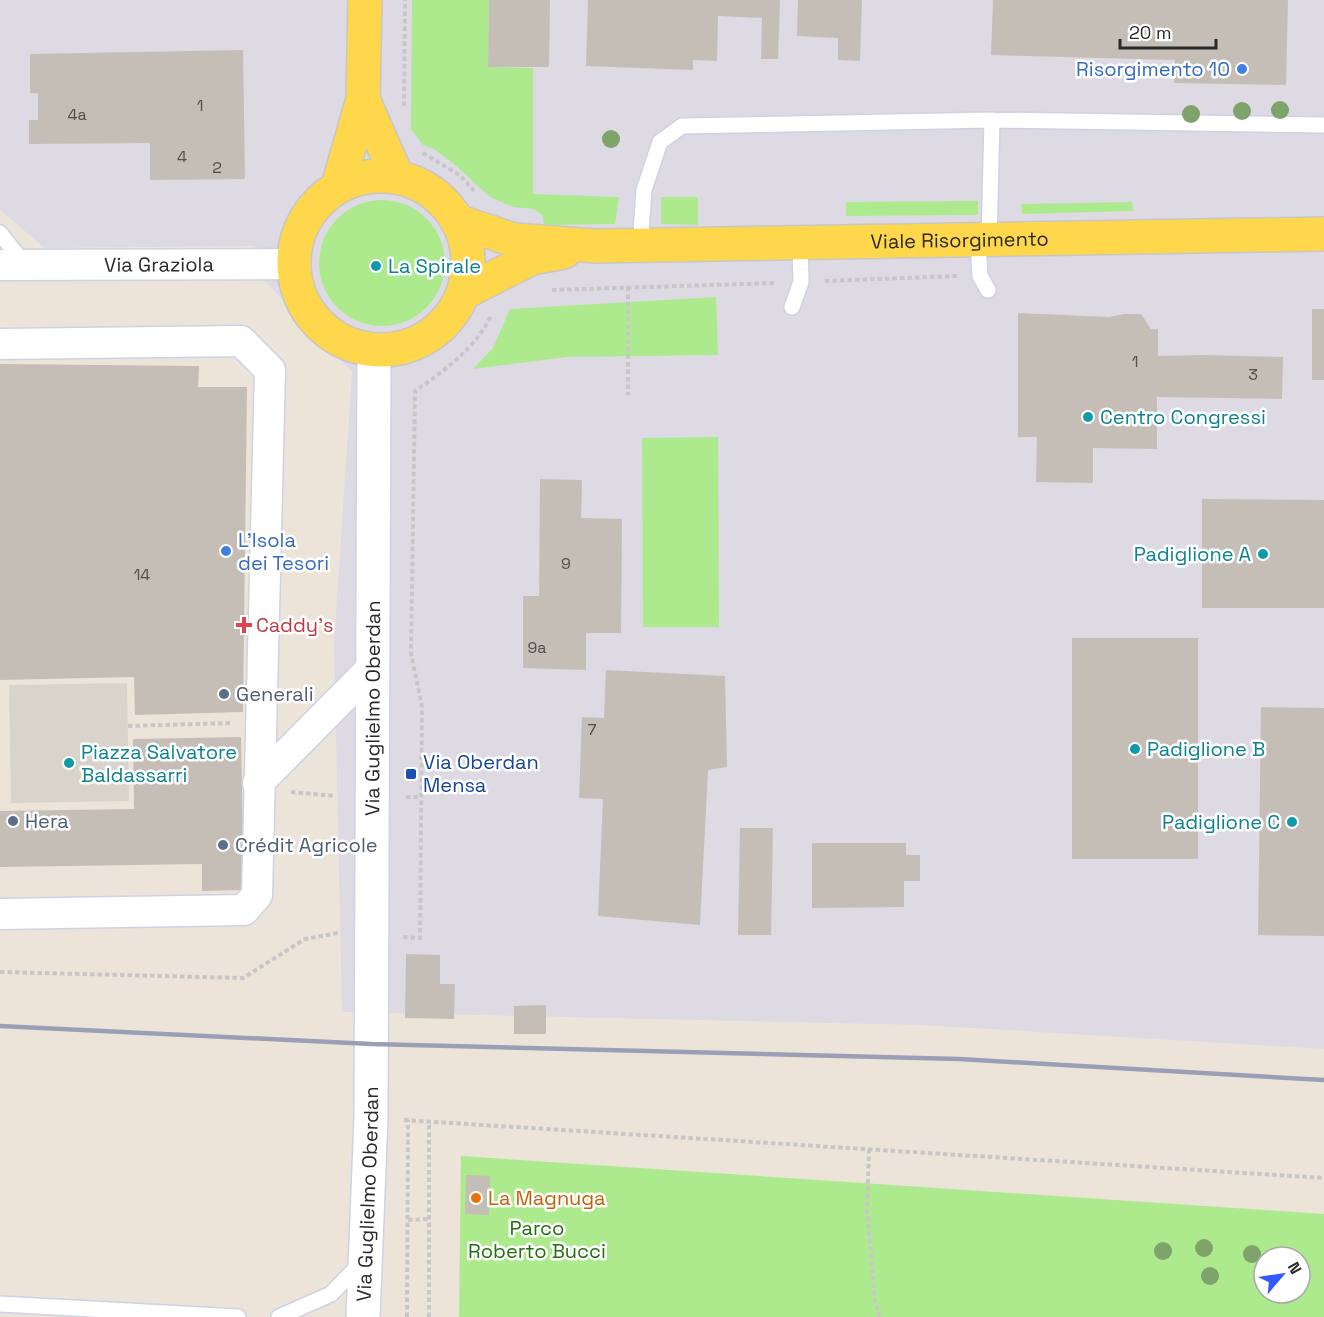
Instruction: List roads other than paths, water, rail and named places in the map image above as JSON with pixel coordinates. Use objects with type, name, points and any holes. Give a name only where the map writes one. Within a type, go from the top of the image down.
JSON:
[{"type":"main road","points":[[338,186],[363,99],[365,0]]},
{"type":"main road","points":[[363,99],[397,177]]},
{"type":"main road","points":[[366,177],[397,177],[421,185],[428,190],[441,200],[457,221],[466,244],[468,268],[463,293],[449,317],[428,337],[403,348],[374,350],[349,345],[327,332],[309,313],[297,289],[293,264],[296,241],[305,219],[319,201],[338,186],[366,177]]},
{"type":"main road","name":"Viale Risorgimento","points":[[457,221],[514,240],[595,246],[1324,234]]},
{"type":"main road","name":"Viale Risorgimento","points":[[463,293],[532,258],[595,246]]},
{"type":"main road","name":"Via Guglielmo Oberdan","points":[[363,1317],[371,1109],[374,350]]},
{"type":"street","name":"Via Graziola","points":[[13,265],[293,264]]},
{"type":"street","points":[[0,344],[240,341],[270,370],[257,895],[244,910],[0,914]]},
{"type":"street","points":[[258,783],[372,668]]},
{"type":"lane","points":[[640,246],[644,190],[660,142],[682,126],[992,120],[1324,125]]},
{"type":"lane","points":[[988,290],[980,276],[992,120]]},
{"type":"lane","name":"Via Graziola","points":[[0,233],[13,265]]},
{"type":"lane","points":[[792,307],[801,282],[800,243]]},
{"type":"lane","points":[[279,1317],[331,1294],[365,1258]]},
{"type":"lane","points":[[0,1304],[238,1317]]},
{"type":"railway","points":[[0,1026],[371,1044],[959,1059],[1324,1080]]},
{"type":"place","name":"Risorgimento 10","points":[[1242,69]]},
{"type":"place","name":"La Spirale","points":[[376,266]]},
{"type":"place","name":"Centro Congressi","points":[[1088,417]]},
{"type":"place","name":"L'Isola dei Tesori","points":[[226,551]]},
{"type":"place","name":"Padiglione A","points":[[1263,554]]},
{"type":"place","name":"Caddy's","points":[[244,625]]},
{"type":"place","name":"Generali","points":[[224,694]]},
{"type":"place","name":"Padiglione B","points":[[1135,749]]},
{"type":"place","name":"Piazza Salvatore Baldassarri","points":[[69,763]]},
{"type":"place","name":"Via Oberdan Mensa","points":[[411,774]]},
{"type":"place","name":"Hera","points":[[13,821]]},
{"type":"place","name":"Padiglione C","points":[[1292,822]]},
{"type":"place","name":"Crédit Agricole","points":[[223,845]]},
{"type":"place","name":"La Magnuga","points":[[476,1198]]},
{"type":"park label","name":"Parco Roberto Bucci","points":[[537,1240]]}]
